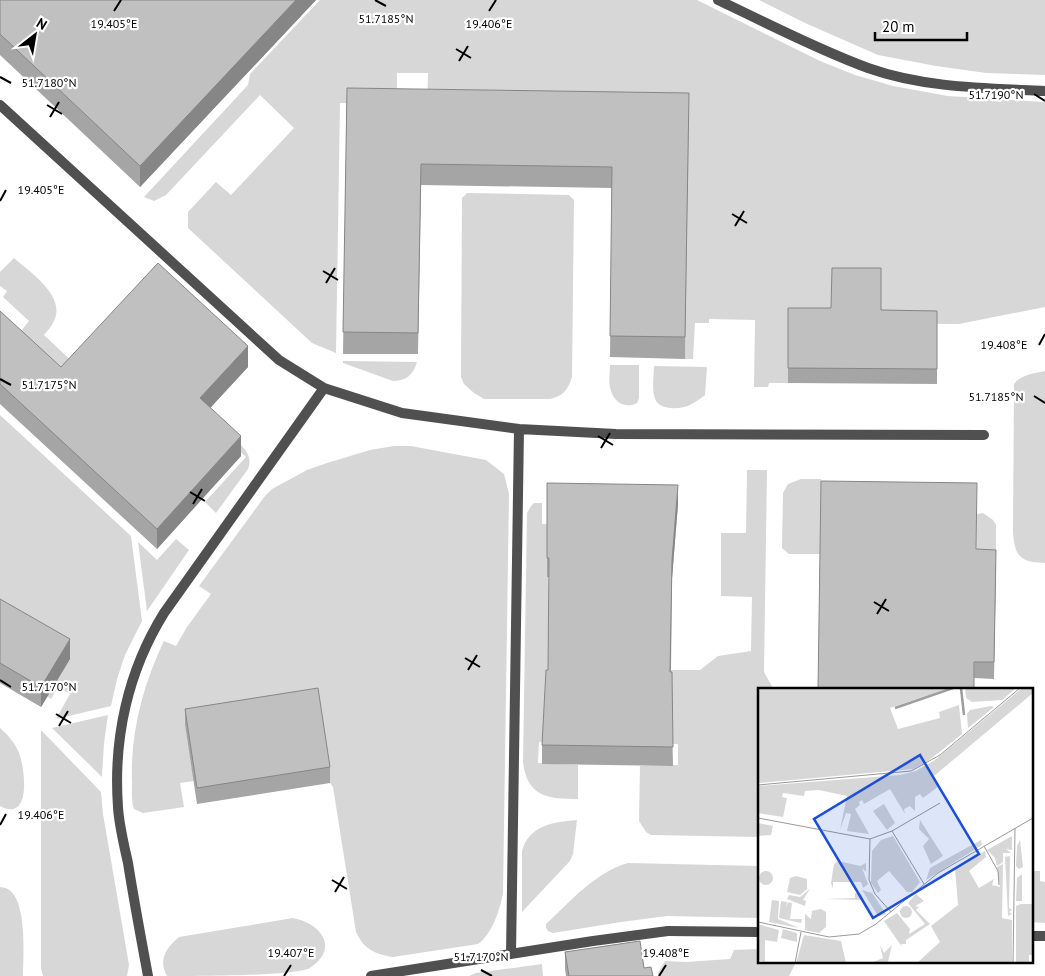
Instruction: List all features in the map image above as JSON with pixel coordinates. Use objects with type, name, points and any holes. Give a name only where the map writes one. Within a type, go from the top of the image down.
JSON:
[{"type":"street","points":[[718,0],[869,68],[916,80],[943,84],[1045,90]]},
{"type":"street","points":[[0,105],[279,360],[324,388],[402,413],[519,429],[616,434],[984,435]]},
{"type":"street","points":[[148,976],[118,809],[116,775],[119,743],[132,680],[149,638],[164,613],[324,388]]},
{"type":"street","points":[[511,954],[519,429]]},
{"type":"street","points":[[371,976],[668,932],[758,932]]},
{"type":"street","points":[[1032,936],[1045,936]]},
{"type":"shaded area","points":[[320,0],[697,0],[820,61],[855,75],[893,86],[948,96],[1045,102],[1045,307],[959,324],[788,323],[788,383],[769,383],[768,387],[754,387],[755,320],[709,319],[709,323],[695,323],[693,359],[685,359],[689,114],[427,110],[428,73],[397,73],[397,104],[340,103],[336,353],[312,343],[188,228],[188,212],[216,182],[231,195],[294,128],[260,95],[166,195],[154,201],[144,197],[248,85],[250,74]]},
{"type":"shaded area","points":[[759,0],[1045,0],[1045,75],[986,73],[878,55],[805,23]]},
{"type":"shaded area","points":[[467,193],[569,195],[574,200],[572,377],[567,389],[558,396],[550,399],[484,399],[464,384],[461,377],[462,198]]},
{"type":"shaded area","points":[[14,258],[38,278],[52,295],[56,304],[56,313],[52,324],[44,335],[79,368],[72,376],[21,331],[29,321],[3,297],[7,291],[0,286],[0,272]]},
{"type":"shaded area","points":[[343,361],[417,362],[408,376],[402,380],[393,381],[343,363]]},
{"type":"shaded area","points":[[610,365],[639,365],[639,398],[637,403],[625,405],[615,399],[610,385]]},
{"type":"shaded area","points":[[654,366],[707,367],[705,395],[685,407],[671,408],[658,404],[653,384]]},
{"type":"shaded area","points":[[1045,371],[1045,563],[1030,561],[1020,556],[1015,547],[1013,532],[1014,384],[1024,376]]},
{"type":"shaded area","points":[[0,415],[131,536],[142,621],[125,655],[111,706],[56,719],[70,694],[58,687],[51,699],[47,696],[70,659],[0,619]]},
{"type":"shaded area","points":[[224,430],[247,452],[249,463],[248,469],[216,513],[205,502],[246,457],[221,433]]},
{"type":"shaded area","points":[[394,446],[411,446],[486,460],[504,474],[509,494],[502,900],[491,928],[478,944],[393,957],[370,950],[362,943],[356,932],[333,787],[330,783],[185,725],[194,781],[180,783],[184,807],[143,813],[134,809],[132,803],[132,764],[139,710],[150,675],[164,641],[176,646],[211,594],[199,586],[265,496],[272,489],[307,470],[370,450]]},
{"type":"shaded area","points":[[747,470],[767,470],[764,672],[773,688],[758,688],[758,837],[651,835],[646,832],[639,821],[640,766],[678,765],[678,744],[671,744],[671,670],[700,670],[718,656],[751,651],[752,597],[721,596],[721,533],[746,533]]},
{"type":"shaded area","points":[[801,479],[821,479],[820,554],[789,554],[782,548],[783,493],[788,484]]},
{"type":"shaded area","points":[[534,503],[542,503],[542,524],[548,524],[548,689],[546,741],[539,742],[538,763],[578,765],[578,799],[548,797],[541,794],[529,783],[523,762],[527,513]]},
{"type":"shaded area","points":[[983,513],[993,520],[996,525],[996,566],[976,565],[977,514]]},
{"type":"shaded area","points":[[176,539],[189,550],[147,611],[138,542],[157,560]]},
{"type":"shaded area","points":[[108,715],[104,743],[102,777],[52,728]]},
{"type":"shaded area","points":[[0,728],[8,736],[19,753],[23,770],[24,791],[22,801],[17,807],[10,809],[0,806]]},
{"type":"shaded area","points":[[41,730],[101,792],[103,814],[129,965],[127,976],[43,976],[41,968]]},
{"type":"shaded area","points":[[577,820],[573,854],[570,861],[522,912],[522,851],[525,842],[530,835],[544,826]]},
{"type":"shaded area","points":[[628,863],[758,866],[758,918],[667,916],[553,933],[548,931],[546,924],[594,881]]},
{"type":"shaded area","points":[[1032,871],[1040,871],[1040,881],[1045,882],[1045,923],[1032,922]]},
{"type":"shaded area","points":[[0,887],[9,890],[16,898],[20,910],[23,939],[23,976],[0,976]]},
{"type":"shaded area","points":[[293,918],[304,921],[312,926],[324,939],[323,954],[318,962],[308,969],[281,973],[198,976],[167,976],[164,970],[163,960],[167,950],[179,937]]},
{"type":"shaded area","points":[[758,949],[758,964],[795,964],[789,976],[658,976],[665,961],[686,962],[730,959],[734,950]]},
{"type":"shaded area","points":[[542,964],[543,976],[469,976],[476,973]]},
{"type":"building","points":[[0,0],[296,0],[140,166],[0,34]]},
{"type":"building","points":[[347,88],[689,93],[685,337],[610,336],[612,167],[421,164],[418,333],[343,332]]},
{"type":"building","points":[[158,263],[248,346],[200,398],[241,436],[157,529],[0,384],[0,311],[61,367]]},
{"type":"building","points":[[832,268],[881,268],[881,310],[937,311],[937,369],[788,368],[788,308],[831,308]]},
{"type":"building","points":[[821,481],[977,483],[976,549],[996,550],[994,662],[974,662],[974,688],[818,688]]},
{"type":"building","points":[[547,483],[678,485],[672,560],[670,672],[672,672],[673,747],[542,745],[546,670],[548,670],[549,558],[547,558]]},
{"type":"building","points":[[0,599],[70,639],[41,687],[0,663]]},
{"type":"building","points":[[318,688],[330,767],[197,788],[185,709]]},
{"type":"building","points":[[640,941],[644,968],[651,967],[653,976],[569,976],[565,952]]}]
